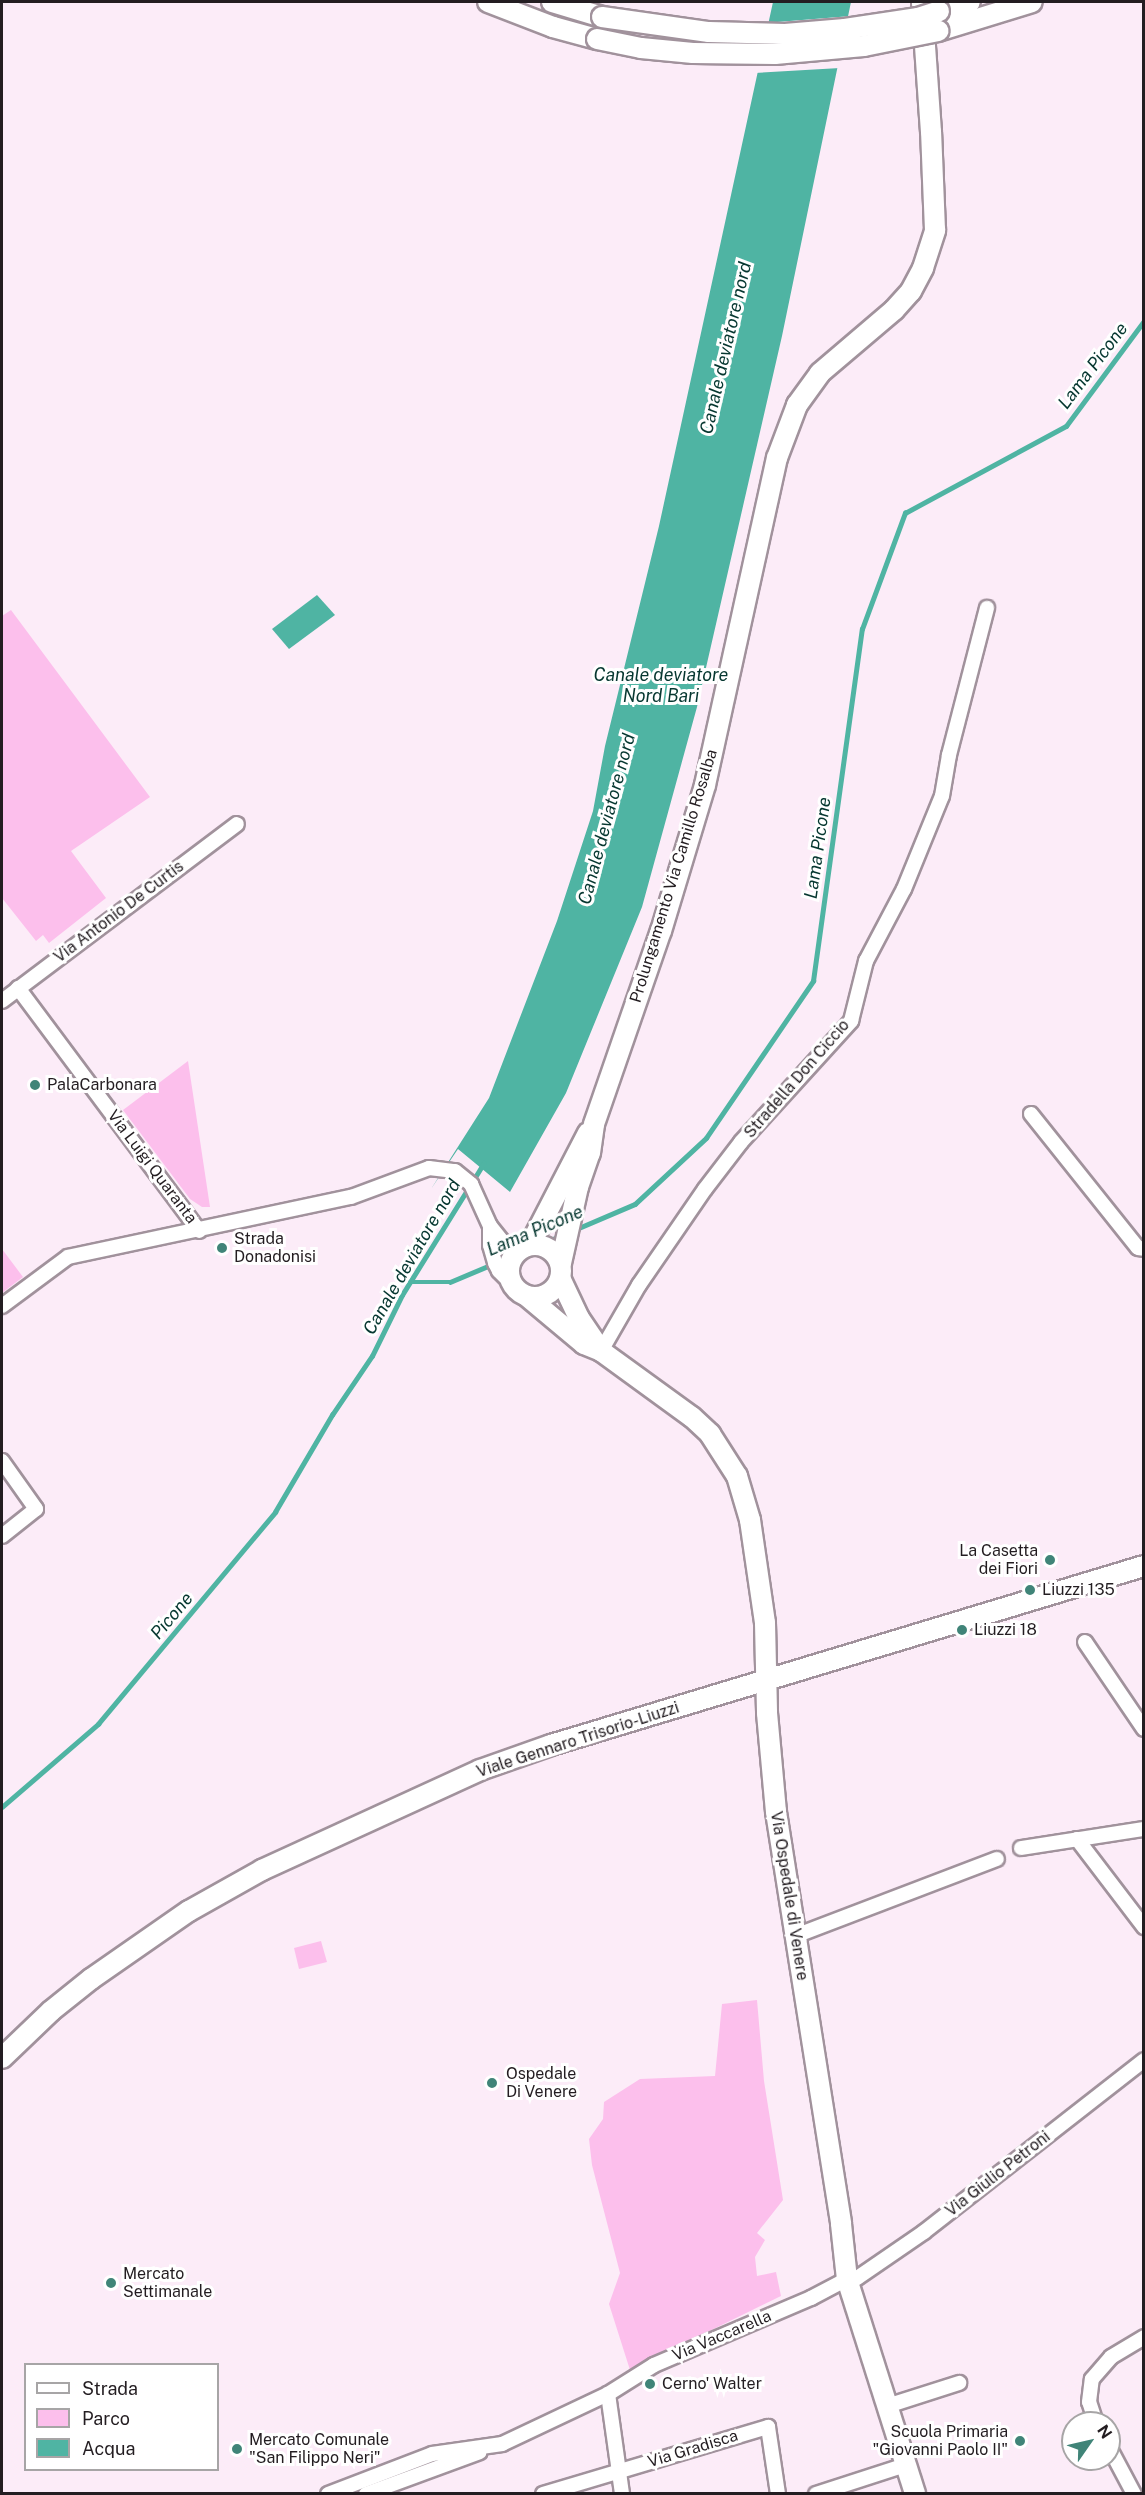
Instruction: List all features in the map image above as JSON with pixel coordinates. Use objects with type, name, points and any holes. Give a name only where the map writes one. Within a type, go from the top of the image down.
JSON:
[{"type":"street","points":[[488,2],[552,27],[597,39],[641,48],[693,53],[815,52],[883,34],[970,2]]},
{"type":"street","points":[[552,2],[602,17],[655,26],[749,34],[835,30],[931,16],[972,22],[1032,2]]},
{"type":"street","name":"Prolungamento Via Camillo Rosalba","points":[[561,1271],[570,1218],[590,1153],[594,1124],[661,931],[705,785],[777,458],[797,405],[820,372],[894,310],[911,291],[923,268],[935,230],[931,132],[931,16]]},
{"type":"street","name":"Stradella Don Ciccio","points":[[601,1351],[656,1259],[705,1189],[741,1142],[851,1021],[866,961],[904,889],[942,796],[949,755],[987,608]]},
{"type":"street","name":"Via Antonio De Curtis","points":[[2,1001],[237,824]]},
{"type":"street","name":"Via Luigi Quaranta","points":[[18,988],[199,1231]]},
{"type":"street","points":[[1031,1114],[1138,1248],[1143,1249]]},
{"type":"street","name":"Prolungamento Via Camillo Rosalba","points":[[526,1246],[578,1147],[594,1124]]},
{"type":"street","points":[[2,1306],[64,1258],[351,1197],[418,1171],[437,1168],[455,1171],[471,1184],[490,1226],[503,1242],[512,1248],[526,1246],[548,1248],[561,1271],[548,1295],[528,1297],[499,1272],[490,1245],[490,1226]]},
{"type":"street","points":[[512,1284],[509,1264],[514,1255],[526,1246]]},
{"type":"street","name":"Via Ospedale di Venere","points":[[561,1271],[579,1318],[601,1351]]},
{"type":"street","name":"Via Ospedale di Venere","points":[[528,1297],[584,1344],[601,1351],[692,1417],[710,1434],[737,1476],[750,1520],[765,1623],[766,1681],[776,1812],[847,2279],[915,2493]]},
{"type":"street","points":[[2,1461],[36,1509],[2,1536]]},
{"type":"street","name":"Viale Gennaro Trisorio-Liuzzi","points":[[2,2058],[51,2011],[91,1979],[189,1911],[262,1870],[480,1770],[551,1745],[1143,1566]]},
{"type":"street","points":[[1084,1642],[1143,1729]]},
{"type":"street","points":[[1021,1848],[1143,1829]]},
{"type":"street","points":[[1077,1839],[1143,1927]]},
{"type":"street","points":[[795,1936],[997,1859]]},
{"type":"street","name":"Via Giulio Petroni","points":[[847,2279],[857,2278],[924,2232],[1143,2060]]},
{"type":"street","name":"Via Vaccarella","points":[[366,2493],[502,2444],[608,2394],[654,2365],[811,2298],[847,2279]]},
{"type":"street","points":[[1092,2411],[1089,2402],[1092,2379],[1111,2357],[1143,2337]]},
{"type":"street","points":[[887,2406],[959,2384]]},
{"type":"street","points":[[608,2394],[622,2493]]},
{"type":"street","name":"Via Gradisca","points":[[543,2493],[768,2427],[778,2493]]},
{"type":"street","name":"Via Vaccarella","points":[[328,2493],[432,2454],[502,2444]]},
{"type":"street","points":[[816,2493],[905,2465]]},
{"type":"street","points":[[1121,2469],[1134,2493]]},
{"type":"green space","points":[[11,610],[150,797],[71,851],[106,898],[49,943],[43,935],[36,941],[2,898],[2,616]]},
{"type":"green space","points":[[188,1061],[210,1207],[202,1207],[190,1199],[123,1110]]},
{"type":"green space","points":[[2,1249],[23,1277],[2,1293]]},
{"type":"green space","points":[[321,1941],[327,1962],[299,1969],[294,1948]]},
{"type":"green space","points":[[757,2000],[764,2081],[783,2200],[757,2233],[765,2240],[755,2257],[757,2276],[776,2272],[781,2296],[630,2370],[609,2304],[620,2273],[592,2165],[589,2139],[603,2119],[604,2102],[640,2079],[715,2076],[722,2004]]},
{"type":"water","name":"Canale deviatore Nord Bari","points":[[773,2],[851,2],[782,336],[697,707],[642,907],[566,1093],[510,1192],[458,1149],[431,1189],[489,1098],[557,921],[593,811],[605,746],[659,526]]},
{"type":"water","points":[[317,595],[335,615],[289,649],[272,629]]},
{"type":"pier","points":[[851,16],[840,68],[754,73],[765,23]]},
{"type":"waterway","name":"Lama Picone","points":[[574,1230],[635,1204],[706,1138],[813,981],[862,629],[905,513],[1066,426],[1144,321]]},
{"type":"waterway","name":"Picone","points":[[2,1807],[98,1724],[275,1512],[332,1415],[372,1356],[402,1295],[484,1163]]},
{"type":"waterway","name":"Lama Picone","points":[[538,1245],[560,1236]]},
{"type":"waterway","name":"Lama Picone","points":[[410,1282],[450,1282],[519,1253]]},
{"type":"place","name":"PalaCarbonara","points":[[35,1085]]},
{"type":"place","name":"Strada Donadonisi","points":[[222,1248]]},
{"type":"place","name":"La Casetta dei Fiori","points":[[1050,1560]]},
{"type":"place","name":"Liuzzi 135","points":[[1030,1590]]},
{"type":"place","name":"Liuzzi 18","points":[[962,1630]]},
{"type":"place","name":"Ospedale Di Venere","points":[[492,2083]]},
{"type":"place","name":"Mercato Settimanale","points":[[111,2283]]},
{"type":"place","name":"Cerno' Walter","points":[[650,2384]]},
{"type":"place","name":"Scuola Primaria \"Giovanni Paolo II\"","points":[[1020,2441]]},
{"type":"place","name":"Mercato Comunale \"San Filippo Neri\"","points":[[237,2449]]},
{"type":"water label","name":"Canale deviatore nord","points":[[726,348]]},
{"type":"water label","name":"Canale deviatore nord","points":[[607,819]]},
{"type":"water label","name":"Canale deviatore nord","points":[[412,1257]]}]
